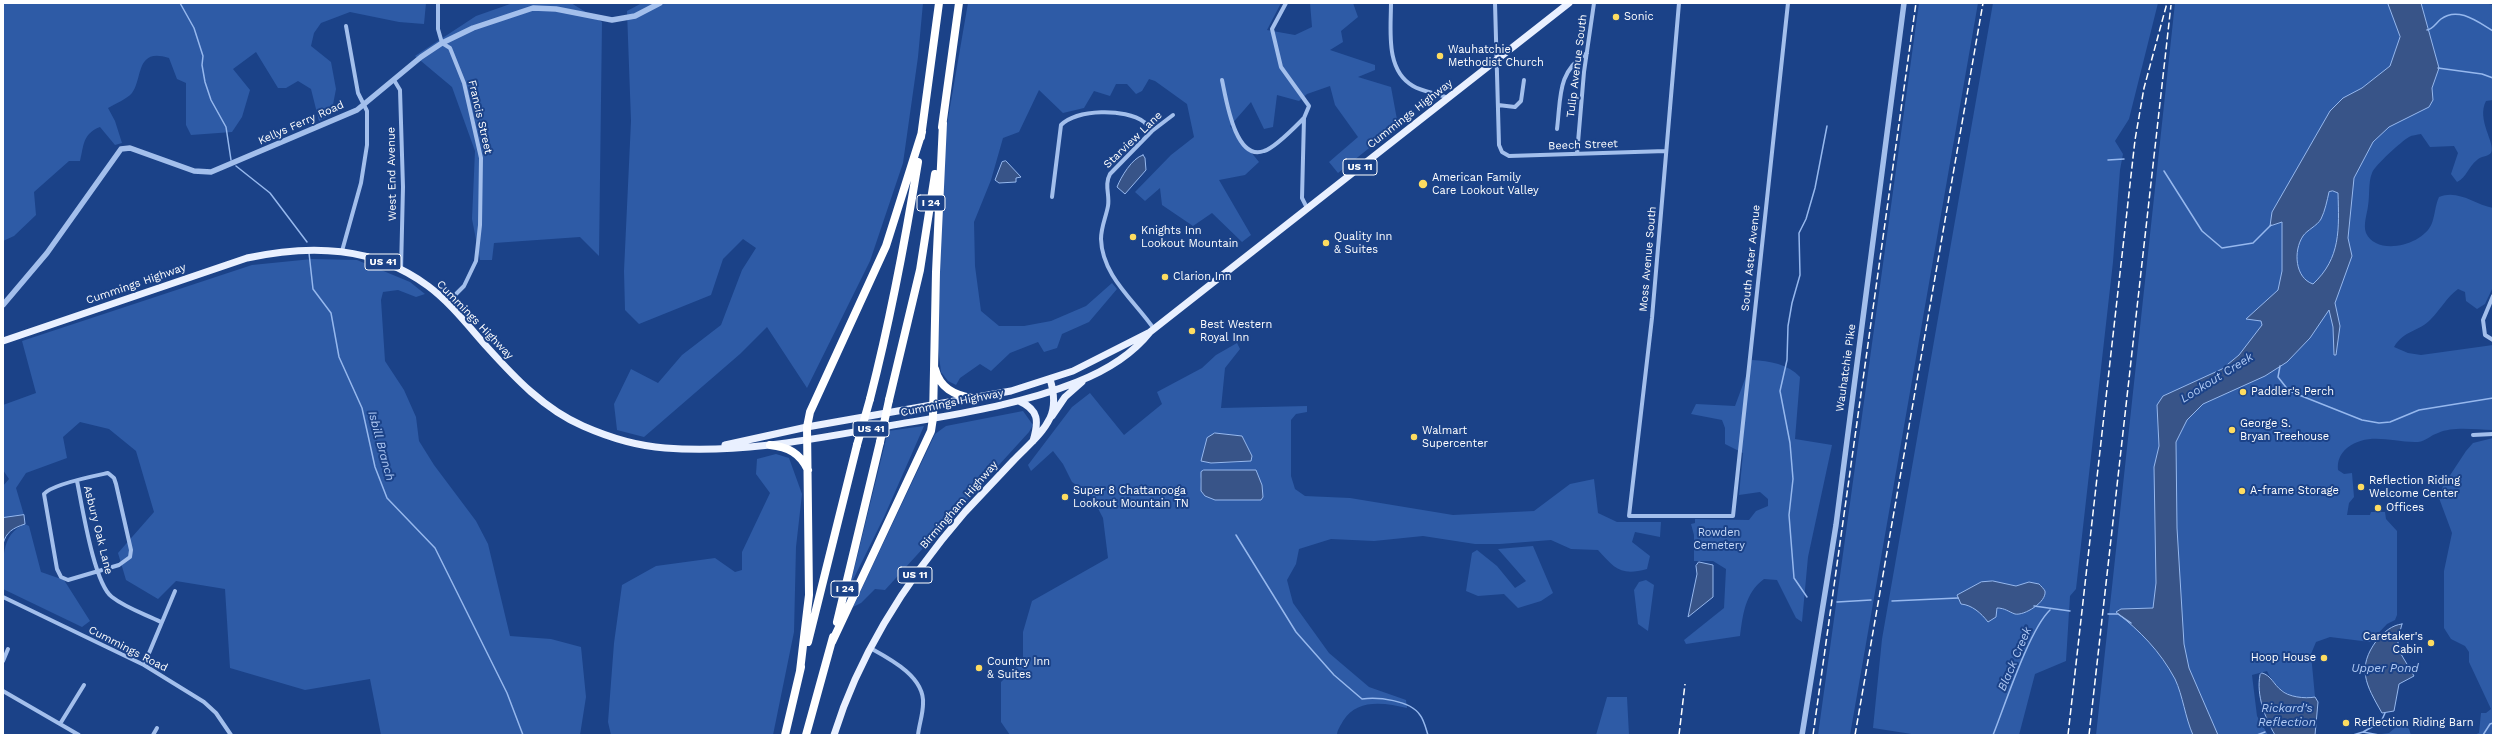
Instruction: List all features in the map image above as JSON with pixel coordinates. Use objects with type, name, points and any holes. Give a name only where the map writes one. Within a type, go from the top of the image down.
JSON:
[{"type":"highway","name":"I 24","points":[[786,735],[800,671],[829,564],[857,445],[887,335],[904,249],[922,132],[939,3]]},
{"type":"highway","name":"I 24","points":[[806,735],[832,642],[920,270],[959,3]]},
{"type":"highway","points":[[832,642],[931,431],[933,418],[932,406],[942,123]]},
{"type":"highway","points":[[800,671],[809,595],[809,474],[807,427],[810,412],[886,246],[922,132]]},
{"type":"highway","points":[[934,364],[937,378],[950,391],[972,398]]},
{"type":"highway","points":[[770,445],[785,447],[795,453],[809,474]]},
{"type":"main road","name":"Cummings Highway","points":[[3,341],[247,258],[281,251],[342,251],[355,253],[401,270],[430,287],[447,303],[512,373],[538,398],[563,416],[585,427],[631,442],[661,448],[715,448],[770,445],[808,440],[933,418],[1019,400],[1054,391],[1089,377],[1133,352],[1152,331],[1569,3]]},
{"type":"main road","name":"Cummings Highway","points":[[715,448],[807,427],[1011,391],[1073,371],[1152,331]]},
{"type":"main road","points":[[1047,423],[1065,397],[1089,377]]},
{"type":"main road","name":"Birmingham Highway","points":[[834,735],[855,678],[870,648],[907,586],[928,557],[965,512],[1033,441],[1047,423],[1054,406],[1054,391],[1050,379]]},
{"type":"main road","points":[[1019,400],[1032,408],[1036,414],[1037,426],[1033,441]]},
{"type":"street","name":"Francis Street","points":[[438,3],[438,29],[442,43],[450,48],[464,83],[481,158],[480,225],[476,261],[464,286],[447,303]]},
{"type":"street","name":"Kellys Ferry Road","points":[[3,305],[47,253],[120,149],[130,148],[194,171],[211,172],[293,139],[363,106],[442,43],[473,28],[533,8],[556,9],[612,20],[635,16],[660,3]]},
{"type":"street","points":[[1286,3],[1272,29],[1281,67],[1309,106],[1304,118],[1302,198],[1307,208]]},
{"type":"street","points":[[1391,3],[1392,54],[1398,70],[1412,86],[1448,98]]},
{"type":"street","points":[[1495,3],[1498,105],[1515,107],[1521,101],[1524,80]]},
{"type":"street","name":"Tulip Avenue South","points":[[1577,154],[1587,53],[1594,3]]},
{"type":"street","name":"Moss Avenue South","points":[[1629,516],[1652,318],[1679,3]]},
{"type":"street","name":"South Aster Avenue","points":[[1629,516],[1733,516],[1788,3]]},
{"type":"street","name":"Wauhatchie Pike","points":[[1802,735],[1836,525],[1904,3]]},
{"type":"street","points":[[342,251],[361,183],[367,145],[367,111],[363,106],[358,93],[346,26]]},
{"type":"street","points":[[1557,129],[1563,82],[1573,62],[1587,53]]},
{"type":"street","name":"West End Avenue","points":[[394,80],[400,90],[403,187],[401,270]]},
{"type":"street","points":[[1222,80],[1230,115],[1246,148],[1256,153],[1265,151],[1304,118]]},
{"type":"street","name":"Beech Street","points":[[1498,105],[1499,145],[1502,152],[1509,156],[1666,151]]},
{"type":"street","points":[[1052,197],[1061,125],[1067,119],[1079,115],[1123,113],[1144,122],[1152,131]]},
{"type":"street","name":"Starview Lane","points":[[1152,331],[1108,268],[1104,258],[1101,238],[1108,205],[1106,180],[1152,131],[1173,115]]},
{"type":"street","points":[[2493,296],[2483,320],[2485,335],[2493,340]]},
{"type":"street","points":[[2473,435],[2493,434]]},
{"type":"street","points":[[108,473],[114,478],[116,484],[131,550],[130,557],[119,565],[97,572],[68,580],[61,577],[57,569],[44,494],[47,490],[108,473]]},
{"type":"street","name":"Asbury Oak Lane","points":[[77,481],[97,572],[106,591],[112,597],[161,622]]},
{"type":"street","points":[[144,665],[175,591]]},
{"type":"street","name":"Cummings Road","points":[[3,597],[144,665],[204,702],[216,713],[230,735]]},
{"type":"street","points":[[870,648],[912,676],[918,685],[924,703],[918,735]]},
{"type":"street","points":[[3,661],[8,649]]},
{"type":"street","points":[[60,724],[84,685]]},
{"type":"street","points":[[3,691],[79,735]]},
{"type":"street","points":[[153,735],[157,728]]},
{"type":"green space","points":[[3,3],[426,3],[424,24],[399,22],[350,12],[321,23],[314,33],[311,46],[331,62],[336,89],[331,115],[319,121],[311,89],[298,81],[286,88],[278,88],[256,52],[233,69],[250,90],[242,117],[232,132],[191,135],[186,125],[186,83],[177,79],[169,58],[158,56],[150,57],[142,66],[132,93],[108,108],[115,121],[122,143],[115,145],[100,127],[90,133],[83,145],[80,161],[69,161],[34,192],[36,215],[14,236],[3,241]]},
{"type":"green space","points":[[513,3],[571,3],[602,22],[599,256],[580,237],[494,243],[492,260],[480,260],[472,219],[475,151],[452,87],[415,56],[476,16]]},
{"type":"green space","points":[[642,3],[923,3],[918,57],[903,163],[870,261],[807,388],[767,327],[740,354],[644,437],[617,430],[614,404],[631,369],[658,383],[682,355],[721,325],[742,270],[756,248],[743,239],[723,259],[711,295],[639,324],[625,310],[624,271],[631,121],[627,11]]},
{"type":"green space","points":[[968,3],[1281,3],[1267,30],[1295,35],[1312,27],[1310,3],[1353,3],[1358,17],[1341,31],[1343,42],[1330,50],[1375,65],[1375,70],[1358,77],[1391,87],[1398,125],[1338,173],[1329,162],[1358,137],[1335,105],[1330,86],[1307,94],[1299,101],[1277,95],[1273,127],[1264,129],[1251,102],[1230,126],[1259,162],[1245,175],[1219,180],[1251,235],[1242,242],[1212,213],[1193,226],[1162,205],[1160,188],[1145,201],[1135,192],[1171,155],[1194,137],[1187,104],[1155,81],[1149,79],[1142,91],[1136,94],[1127,84],[1116,84],[1110,96],[1094,91],[1084,108],[1063,113],[1039,90],[1019,132],[1003,138],[991,180],[974,222],[975,266],[981,311],[999,326],[1024,326],[1051,321],[1086,306],[1112,283],[1117,289],[1089,322],[1062,334],[1057,348],[1044,352],[1038,342],[1010,353],[991,371],[980,364],[960,378],[956,385],[948,381],[941,372],[938,348],[940,248],[946,130]]},
{"type":"green space","points":[[1919,3],[1978,3],[1850,735],[1818,735]]},
{"type":"green space","points":[[1993,3],[2158,3],[2129,119],[2115,141],[2123,154],[2120,170],[2113,262],[2076,589],[2070,596],[2066,661],[2035,674],[2019,735],[1918,735],[1873,728],[1882,639]],"holes":[[[1993,581],[2016,586],[2021,584],[2016,614],[2002,608],[1982,614],[1957,595],[1981,582]]]},
{"type":"green space","points":[[2175,3],[2419,3],[2437,73],[2439,68],[2421,3],[2484,3],[2493,5],[2493,100],[2486,101],[2483,116],[2491,143],[2491,153],[2477,160],[2457,182],[2451,174],[2458,153],[2454,146],[2430,147],[2421,134],[2409,137],[2383,159],[2372,173],[2365,227],[2366,233],[2372,240],[2380,245],[2400,245],[2411,242],[2427,231],[2432,223],[2439,197],[2446,195],[2459,196],[2493,208],[2493,287],[2485,304],[2477,309],[2466,301],[2465,292],[2458,289],[2450,296],[2435,315],[2422,326],[2402,337],[2394,347],[2408,353],[2421,355],[2493,345],[2493,430],[2465,429],[2444,431],[2418,442],[2381,439],[2364,440],[2355,443],[2342,453],[2338,470],[2344,474],[2352,473],[2354,497],[2349,503],[2347,515],[2370,515],[2371,512],[2385,512],[2386,519],[2397,531],[2397,615],[2395,620],[2387,624],[2370,642],[2330,637],[2316,642],[2311,654],[2315,697],[2299,697],[2286,693],[2275,684],[2267,671],[2252,675],[2257,716],[2268,735],[2096,735]]},
{"type":"green space","points":[[312,259],[357,260],[410,282],[425,294],[416,297],[398,290],[383,292],[381,300],[385,361],[404,390],[416,417],[419,441],[434,465],[476,521],[488,544],[510,636],[551,639],[581,647],[586,697],[580,735],[381,735],[370,679],[305,690],[230,668],[225,589],[176,581],[158,599],[126,580],[118,553],[154,512],[136,451],[109,429],[80,422],[63,437],[67,458],[26,473],[16,488],[24,515],[3,518],[3,486],[9,479],[3,470],[3,405],[36,393],[22,341],[252,265]]},
{"type":"green space","points":[[1237,343],[1240,349],[1225,368],[1221,408],[1307,406],[1307,412],[1296,414],[1291,420],[1291,476],[1295,489],[1305,496],[1350,498],[1453,515],[1534,511],[1570,484],[1594,479],[1598,513],[1617,522],[1661,522],[1660,537],[1635,532],[1632,542],[1650,556],[1647,569],[1631,572],[1625,571],[1614,566],[1598,550],[1571,549],[1551,540],[1500,544],[1475,544],[1423,536],[1374,541],[1331,539],[1299,549],[1296,564],[1287,580],[1293,603],[1329,653],[1369,687],[1406,700],[1407,708],[1381,704],[1364,705],[1349,714],[1340,726],[1337,735],[1010,735],[1001,722],[1001,682],[1023,661],[1023,632],[1032,601],[1108,558],[1103,518],[1091,495],[1072,482],[1063,464],[1053,451],[1031,471],[1028,465],[1072,407],[1090,393],[1124,435],[1162,404],[1157,392],[1202,368],[1216,355]],"holes":[[[1232,435],[1242,436],[1252,456],[1241,462],[1211,463]],[[1204,470],[1256,470],[1262,485],[1263,497],[1261,500],[1215,500],[1201,491],[1200,479]]]},
{"type":"green space","name":"Rowden Cemetery","points":[[1752,360],[1765,361],[1784,366],[1800,377],[1795,439],[1832,445],[1808,557],[1802,622],[1796,618],[1777,580],[1764,579],[1753,591],[1746,604],[1740,636],[1686,644],[1684,640],[1724,608],[1726,569],[1713,561],[1694,561],[1694,535],[1691,524],[1695,523],[1695,519],[1749,520],[1756,511],[1768,506],[1768,499],[1760,492],[1739,495],[1743,453],[1725,444],[1725,428],[1722,420],[1691,414],[1696,404],[1735,406]]},
{"type":"green space","points":[[1023,411],[1033,425],[1029,432],[885,590],[875,589],[861,603],[853,607],[935,434],[946,426]]},
{"type":"green space","points":[[924,426],[884,517],[850,586],[888,431]]},
{"type":"green space","points":[[2493,438],[2493,735],[2474,735],[2479,733],[2481,713],[2486,713],[2491,709],[2469,662],[2469,652],[2465,646],[2451,639],[2444,628],[2444,571],[2452,533],[2439,498],[2443,486],[2473,443]]},
{"type":"green space","points":[[776,454],[789,458],[802,494],[796,547],[794,632],[773,735],[611,735],[608,722],[614,643],[622,585],[656,566],[715,558],[735,572],[742,570],[742,552],[770,493],[756,474],[757,459]]},
{"type":"green space","points":[[25,524],[29,526],[41,572],[64,580],[90,621],[82,627],[3,589],[3,559],[7,542],[17,529]]},
{"type":"green space","points":[[1533,546],[1553,593],[1541,601],[1518,608],[1504,594],[1478,596],[1466,591],[1472,553],[1477,550],[1497,566],[1515,588],[1526,581],[1498,549]]},
{"type":"green space","points":[[1646,580],[1654,585],[1648,631],[1638,624],[1634,590],[1639,582]]},
{"type":"green space","points":[[1607,697],[1627,697],[1629,735],[1596,735]]},
{"type":"green space","points":[[2405,725],[2409,729],[2411,735],[2374,735],[2389,733],[2396,727]]},
{"type":"water","name":"Lookout Creek","points":[[2388,3],[2421,3],[2439,68],[2432,88],[2433,100],[2429,107],[2389,127],[2373,142],[2354,178],[2348,238],[2352,256],[2335,303],[2340,326],[2336,355],[2334,355],[2333,327],[2329,310],[2310,338],[2287,362],[2265,376],[2203,404],[2187,420],[2176,442],[2177,528],[2184,644],[2189,668],[2218,735],[2193,735],[2178,686],[2163,659],[2149,642],[2116,612],[2121,609],[2153,608],[2156,583],[2154,467],[2159,446],[2157,405],[2163,396],[2222,369],[2239,355],[2262,325],[2261,321],[2246,319],[2278,290],[2282,271],[2282,222],[2270,226],[2272,212],[2330,111],[2343,98],[2362,88],[2390,66],[2400,37]],"holes":[[[2333,191],[2338,193],[2338,231],[2333,253],[2329,264],[2313,284],[2307,281],[2299,270],[2297,256],[2298,249],[2303,236],[2321,219],[2329,192]]]},
{"type":"water","points":[[1143,155],[1145,158],[1146,170],[1125,194],[1117,187],[1124,173],[1131,164]]},
{"type":"water","points":[[1006,161],[1021,177],[1016,178],[1016,182],[999,183],[995,180],[1002,162]]},
{"type":"water","points":[[1215,433],[1242,436],[1252,456],[1251,461],[1211,463],[1201,461],[1207,438]]},
{"type":"water","points":[[1204,470],[1256,470],[1262,485],[1263,497],[1261,500],[1215,500],[1205,496],[1201,491],[1201,472]]},
{"type":"water","points":[[24,515],[25,524],[8,533],[3,544],[3,518]]},
{"type":"water","points":[[1699,562],[1713,565],[1713,597],[1688,617],[1697,574],[1696,566]]},
{"type":"water","points":[[1993,581],[2016,586],[2029,582],[2039,584],[2045,591],[2045,595],[2039,604],[2024,613],[2015,614],[2005,609],[1997,608],[1996,617],[1988,622],[1976,610],[1961,604],[1957,595],[1981,582]]},
{"type":"water","name":"Upper Pond","points":[[2402,624],[2398,639],[2398,649],[2414,676],[2399,684],[2394,711],[2382,713],[2368,685],[2365,668],[2367,659],[2377,640],[2382,634],[2392,627]]},
{"type":"water","name":"Rickard's Reflection","points":[[2262,673],[2268,676],[2284,692],[2292,696],[2302,698],[2315,697],[2318,702],[2315,735],[2275,735],[2265,714],[2260,698],[2259,683],[2260,675]]},
{"type":"waterway","name":"Isbill Branch","points":[[180,3],[194,28],[203,56],[202,65],[205,82],[211,100],[226,127],[231,160]]},
{"type":"waterway","points":[[2427,30],[2433,27],[2441,19],[2448,15],[2454,14],[2468,17],[2493,31]]},
{"type":"waterway","points":[[2438,68],[2482,74],[2493,78]]},
{"type":"waterway","points":[[1807,597],[1794,578],[1789,515],[1793,479],[1790,443],[1780,391],[1787,360],[1788,326],[1792,303],[1800,275],[1799,233],[1806,219],[1815,188],[1827,126]]},
{"type":"waterway","points":[[2108,160],[2124,159]]},
{"type":"waterway","name":"Isbill Branch","points":[[236,166],[270,193],[307,242]]},
{"type":"waterway","points":[[2164,171],[2202,231],[2222,248],[2253,243],[2271,225]]},
{"type":"waterway","name":"Isbill Branch","points":[[309,253],[313,289],[331,313],[339,357],[362,408],[375,467],[387,498],[435,548],[507,693],[523,735]]},
{"type":"waterway","points":[[2280,366],[2278,377],[2289,391],[2362,420],[2379,423],[2390,422],[2419,410],[2493,398]]},
{"type":"waterway","points":[[1236,535],[1296,632],[1334,675],[1362,699],[1385,699],[1409,706],[1423,719],[1428,735]]},
{"type":"waterway","points":[[1892,601],[1958,598]]},
{"type":"waterway","points":[[1837,602],[1871,600]]},
{"type":"waterway","name":"Black Creek","points":[[2034,606],[2070,611]]},
{"type":"waterway","name":"Black Creek","points":[[1993,735],[2026,650],[2042,620],[2050,610]]},
{"type":"waterway","name":"Black Creek","points":[[2108,614],[2118,614],[2131,623]]},
{"type":"waterway","points":[[2363,732],[2381,722],[2385,713]]},
{"type":"waterway","points":[[2483,735],[2490,724],[2493,723]]},
{"type":"waterway","points":[[2257,735],[2265,732]]},
{"type":"waterway","points":[[2353,735],[2363,732],[2379,735]]},
{"type":"railway","points":[[1813,735],[1916,3]]},
{"type":"railway","points":[[1855,735],[1983,3]]},
{"type":"railway","points":[[2068,735],[2135,140],[2144,88],[2167,3]]},
{"type":"railway","points":[[2089,735],[2171,5]]},
{"type":"railway","points":[[1679,735],[1685,684]]},
{"type":"place","name":"Sonic","points":[[1616,17]]},
{"type":"place","name":"Wauhatchie Methodist Church","points":[[1440,56]]},
{"type":"place","name":"American Family Care Lookout Valley","points":[[1423,184]]},
{"type":"place","name":"Knights Inn Lookout Mountain","points":[[1133,237]]},
{"type":"place","name":"Quality Inn & Suites","points":[[1326,243]]},
{"type":"place","name":"Clarion Inn","points":[[1165,277]]},
{"type":"place","name":"Best Western Royal Inn","points":[[1192,331]]},
{"type":"place","name":"Paddler's Perch","points":[[2243,392]]},
{"type":"place","name":"George S. Bryan Treehouse","points":[[2232,430]]},
{"type":"place","name":"Walmart Supercenter","points":[[1414,437]]},
{"type":"place","name":"Reflection Riding Welcome Center","points":[[2361,487]]},
{"type":"place","name":"A-frame Storage","points":[[2242,491]]},
{"type":"place","name":"Super 8 Chattanooga Lookout Mountain TN","points":[[1065,497]]},
{"type":"place","name":"Offices","points":[[2378,508]]},
{"type":"place","name":"Caretaker's Cabin","points":[[2431,643]]},
{"type":"place","name":"Hoop House","points":[[2324,658]]},
{"type":"place","name":"Country Inn & Suites","points":[[979,668]]},
{"type":"place","name":"Reflection Riding Barn","points":[[2346,723]]}]
